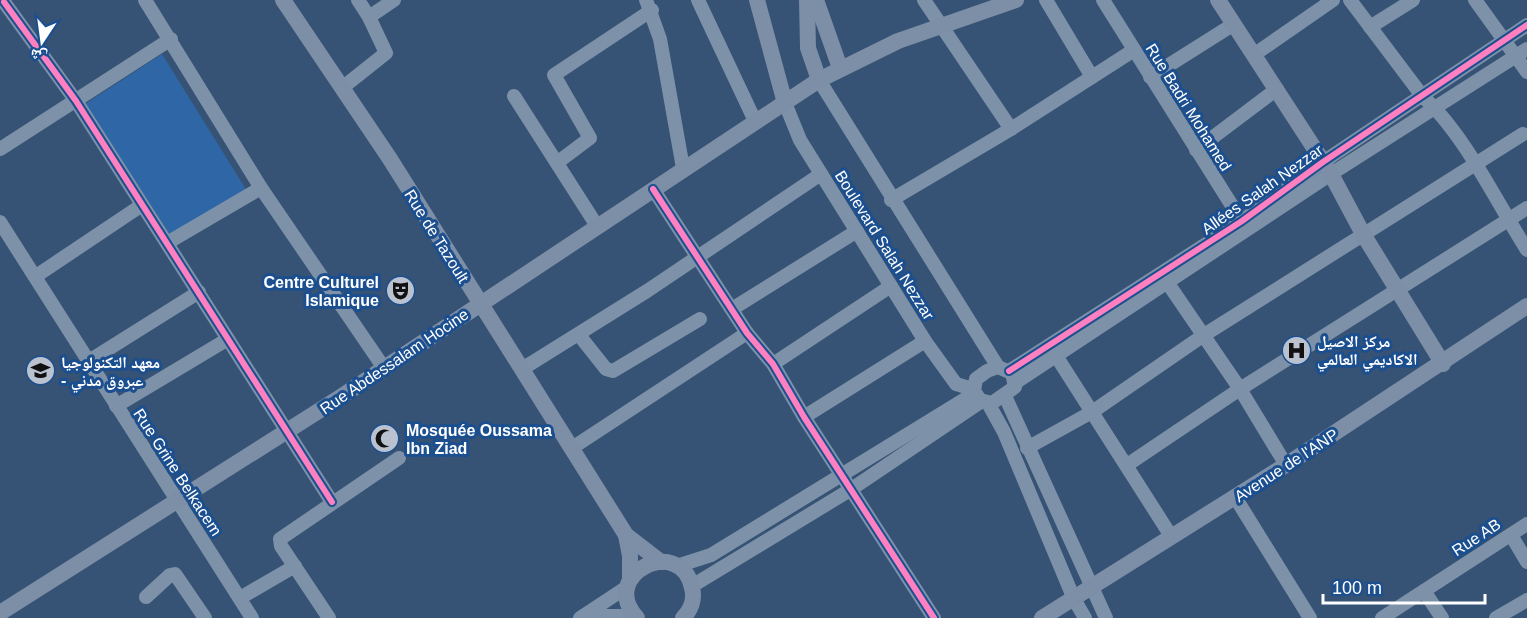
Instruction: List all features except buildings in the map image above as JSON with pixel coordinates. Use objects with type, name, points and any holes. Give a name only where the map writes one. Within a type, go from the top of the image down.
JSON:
[{"type":"main road","name":"Rue de Tazoult","points":[[283,0],[342,88],[626,535],[630,556],[629,607],[635,617]]},
{"type":"main road","points":[[757,0],[785,103]]},
{"type":"main road","points":[[807,0],[808,48],[819,80]]},
{"type":"main road","points":[[816,0],[840,68]]},
{"type":"main road","name":"Rue Abdessalam Hocine","points":[[0,613],[179,502],[819,80],[880,48],[1014,0]]},
{"type":"main road","points":[[1218,0],[1327,168],[1397,290],[1443,364]]},
{"type":"main road","name":"Avenue de l'ANP","points":[[1042,618],[1286,465],[1443,364],[1527,306]]},
{"type":"main road","name":"Rue de Tazoult","points":[[626,535],[686,575],[692,586]]},
{"type":"main road","points":[[629,583],[643,566],[669,564]]},
{"type":"main road","points":[[690,614],[692,586]]},
{"type":"street","points":[[145,0],[261,188],[384,368]]},
{"type":"street","points":[[342,88],[386,53],[358,0]]},
{"type":"street","points":[[369,17],[394,0]]},
{"type":"street","points":[[698,0],[755,121]]},
{"type":"street","points":[[924,0],[1011,129]]},
{"type":"street","points":[[1046,0],[1092,77]]},
{"type":"street","name":"Rue Badri Mohamed","points":[[1103,0],[1244,226]]},
{"type":"street","points":[[1255,54],[1333,0]]},
{"type":"street","points":[[1350,0],[1423,97],[1436,108],[1527,249]]},
{"type":"street","points":[[1370,27],[1413,0]]},
{"type":"street","points":[[1476,0],[1504,40],[1522,53],[1527,72]]},
{"type":"street","points":[[3,2],[76,101],[332,502]]},
{"type":"street","points":[[558,162],[590,138],[554,75],[649,5],[660,39],[683,168]]},
{"type":"street","points":[[1150,76],[1233,24]]},
{"type":"street","name":"Allées Salah Nezzar","points":[[1008,374],[1054,351],[1244,226],[1423,97],[1527,26]]},
{"type":"street","points":[[0,149],[171,39]]},
{"type":"street","points":[[891,200],[1011,129],[1134,50]]},
{"type":"street","points":[[1327,168],[1436,108],[1522,53]]},
{"type":"street","name":"Boulevard Salah Nezzar","points":[[819,80],[891,200],[1008,374]]},
{"type":"street","points":[[1196,150],[1277,89]]},
{"type":"street","points":[[514,96],[597,226]]},
{"type":"street","name":"Boulevard Salah Nezzar","points":[[785,103],[800,140],[925,341],[956,384],[979,396]]},
{"type":"street","points":[[1027,448],[1092,412],[1204,335],[1523,134]]},
{"type":"street","points":[[522,369],[579,335],[821,174]]},
{"type":"street","points":[[167,243],[261,188]]},
{"type":"street","points":[[653,189],[747,333],[773,364],[850,490],[934,618]]},
{"type":"street","points":[[36,276],[142,205]]},
{"type":"street","points":[[1127,465],[1240,389],[1527,208]]},
{"type":"street","name":"Rue Grine Belkacem","points":[[0,222],[252,618]]},
{"type":"street","points":[[1171,536],[1054,351],[1167,282],[1244,226]]},
{"type":"street","points":[[732,309],[857,231]]},
{"type":"street","points":[[1167,282],[1240,389],[1286,465]]},
{"type":"street","points":[[773,364],[891,286]]},
{"type":"street","points":[[89,361],[199,292]]},
{"type":"street","points":[[579,335],[606,369],[613,371],[700,320]]},
{"type":"street","points":[[572,448],[747,333]]},
{"type":"street","points":[[116,406],[228,339]]},
{"type":"street","points":[[804,417],[925,341]]},
{"type":"street","points":[[669,564],[711,555],[840,474],[979,396],[1005,396],[1013,390],[1008,374],[978,376],[979,396],[1004,432],[1074,599],[1085,618]]},
{"type":"street","points":[[692,586],[850,490],[979,396]]},
{"type":"street","points":[[1005,396],[1106,618]]},
{"type":"street","points":[[328,618],[281,546],[280,539],[399,458]]},
{"type":"street","points":[[1235,497],[1310,618]]},
{"type":"street","points":[[1040,516],[1056,512]]},
{"type":"street","name":"Rue AB","points":[[1382,618],[1527,524]]},
{"type":"street","points":[[1510,535],[1527,562]]},
{"type":"street","points":[[240,598],[295,566]]},
{"type":"street","points":[[146,597],[170,575],[175,574],[205,618]]},
{"type":"street","points":[[580,618],[629,583]]},
{"type":"street","points":[[1424,591],[1442,618]]},
{"type":"street","points":[[1496,618],[1527,600]]},
{"type":"street","points":[[580,618],[598,614],[635,617]]},
{"type":"shaded area","points":[[162,54],[247,191],[168,238],[85,104]]},
{"type":"cycle path","points":[[4,2],[76,101],[332,502]]},
{"type":"cycle path","points":[[1009,371],[1242,221],[1323,162],[1527,25]]},
{"type":"cycle path","points":[[653,189],[747,333],[773,364],[804,417],[934,618]]},
{"type":"place","name":"Centre Culturel Islamique","points":[[400,291]]},
{"type":"place","name":"مركز الاصيل الاكاديمي العالمي","points":[[1296,350]]},
{"type":"place","name":"معهد التكنولوجيا - عبروق مدني","points":[[40,371]]},
{"type":"place","name":"Mosquée Oussama Ibn Ziad","points":[[385,439]]}]
